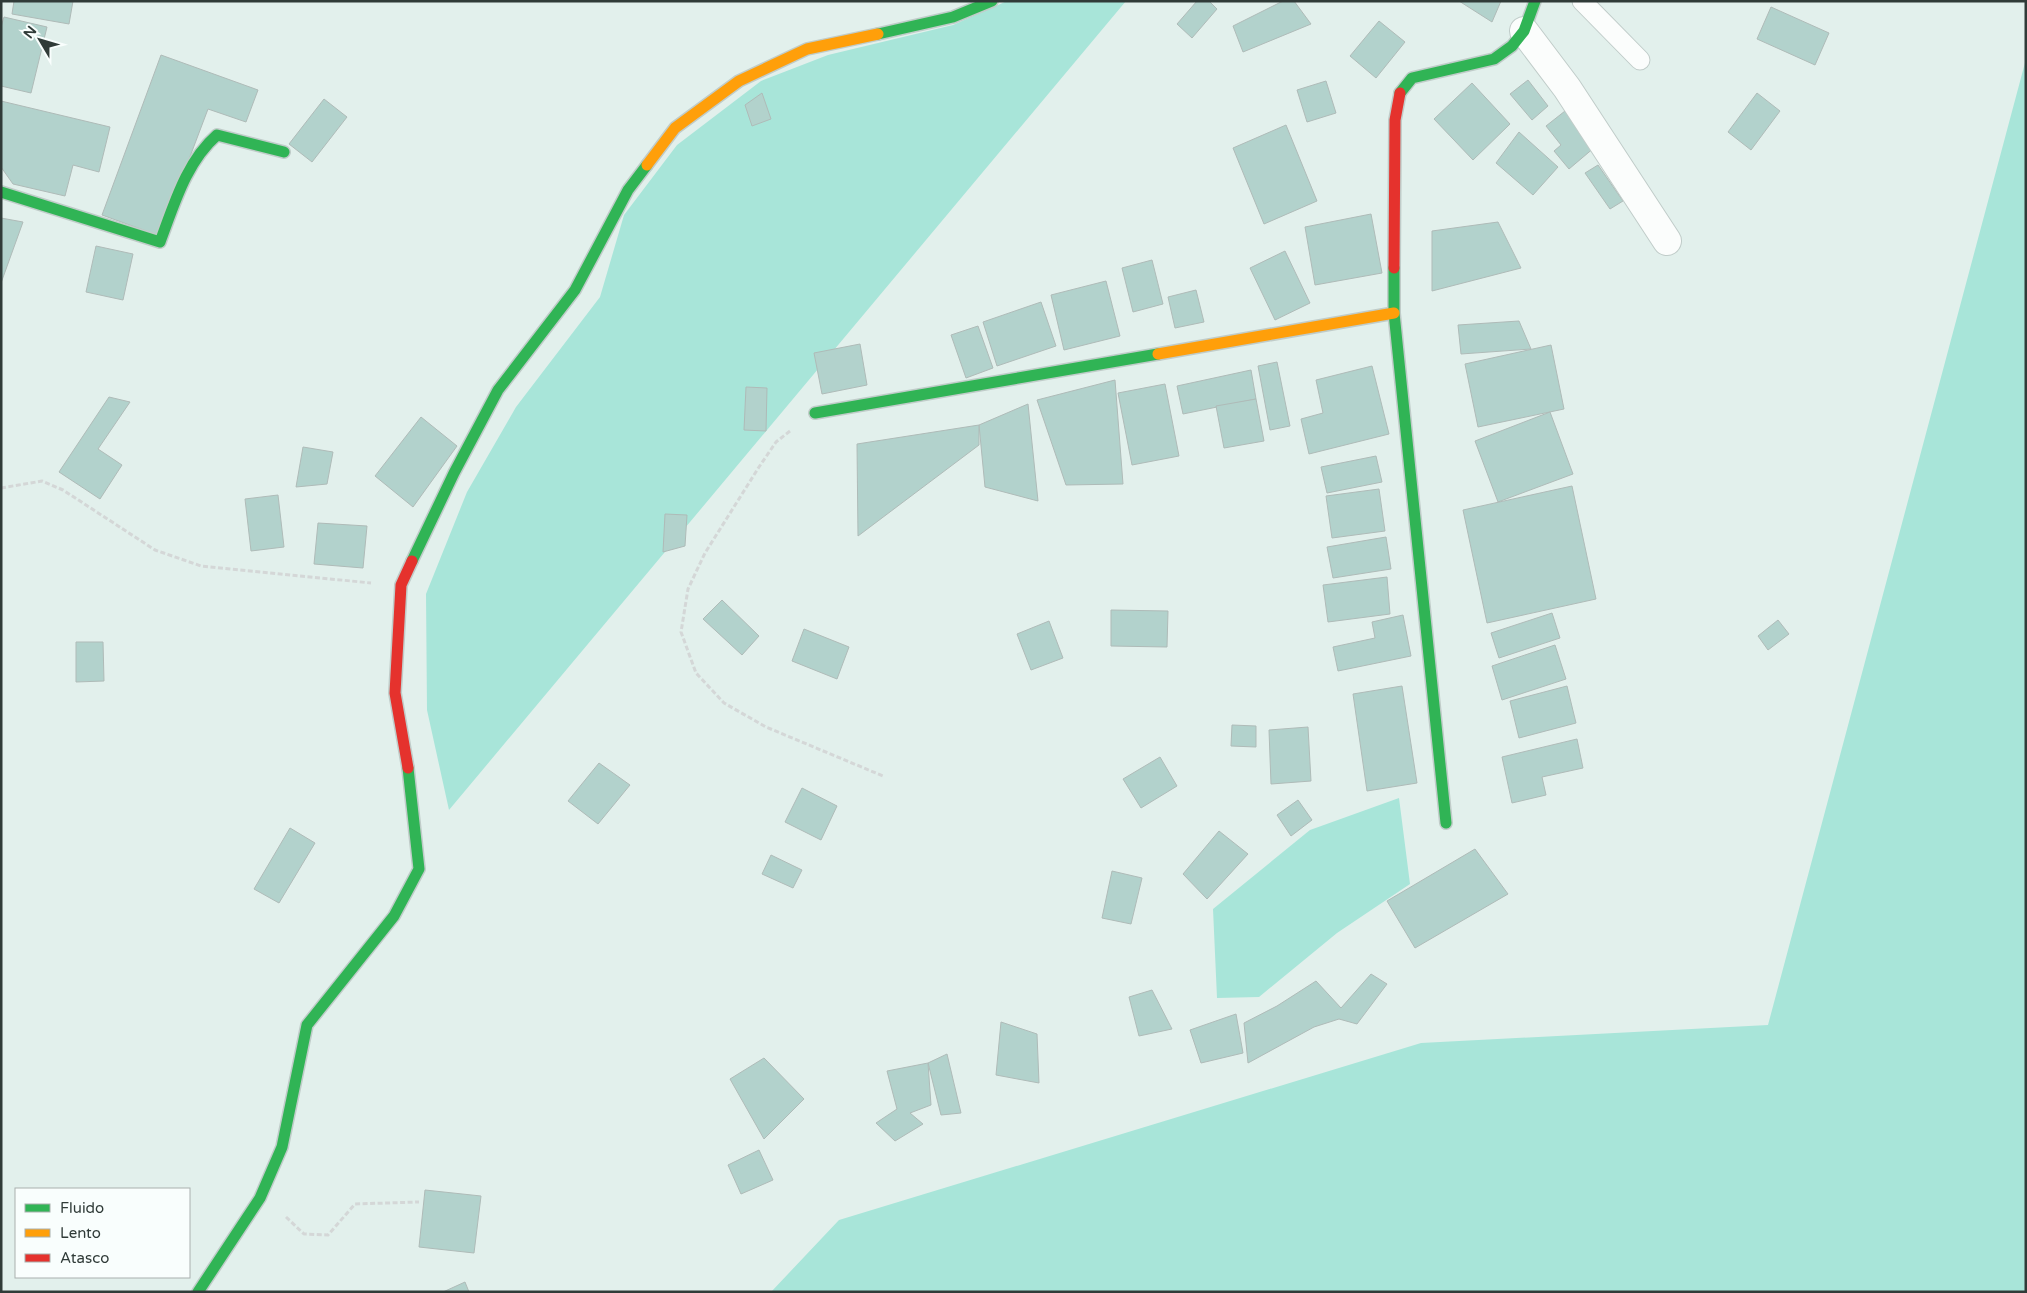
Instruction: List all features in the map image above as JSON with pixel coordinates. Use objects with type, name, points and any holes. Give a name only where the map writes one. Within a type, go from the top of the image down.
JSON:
[{"type":"street","points":[[198,1292],[262,1194],[282,1147],[307,1025],[394,916],[419,869],[410,782],[395,693],[401,586],[454,473],[498,390],[575,290],[628,190],[675,128],[738,82],[807,50],[953,17],[992,1]]},
{"type":"street","points":[[1446,823],[1394,312],[1395,120],[1399,95],[1412,78],[1494,59],[1512,46],[1524,31],[1535,1]]},
{"type":"street","points":[[1524,31],[1567,88],[1667,240]]},
{"type":"street","points":[[1,192],[160,242],[196,160],[206,142],[217,136],[284,152]]},
{"type":"street","points":[[815,413],[1394,312]]},
{"type":"lane","points":[[1582,1],[1640,60]]},
{"type":"path","points":[[815,413],[776,442],[722,524],[688,589],[680,632],[696,673],[724,703],[766,727],[883,776]]},
{"type":"path","points":[[1,488],[42,481],[63,490],[155,550],[201,566],[401,586]]},
{"type":"path","points":[[262,1194],[304,1234],[328,1235],[355,1204],[418,1202]]},
{"type":"green space","points":[[1007,1],[1126,1],[449,810],[427,710],[426,594],[467,492],[516,407],[600,297],[624,215],[677,145],[761,81],[828,55],[953,25]]},
{"type":"green space","points":[[2026,59],[2026,1292],[771,1292],[839,1220],[1421,1043],[1768,1025]]},
{"type":"green space","points":[[1399,798],[1410,884],[1337,933],[1259,997],[1217,998],[1213,909],[1310,830]]},
{"type":"building","points":[[14,1],[73,1],[69,24],[12,14]]},
{"type":"building","points":[[1197,1],[1209,1],[1217,9],[1192,38],[1177,24]]},
{"type":"building","points":[[1283,1],[1294,1],[1311,24],[1243,52],[1233,26]]},
{"type":"building","points":[[1459,1],[1501,1],[1492,22]]},
{"type":"building","points":[[1771,7],[1829,33],[1815,65],[1757,39]]},
{"type":"building","points":[[4,17],[47,27],[31,93],[1,86],[1,27]]},
{"type":"building","points":[[1379,21],[1405,42],[1376,78],[1350,56]]},
{"type":"building","points":[[161,55],[258,90],[246,122],[208,109],[160,236],[102,215]]},
{"type":"building","points":[[1528,80],[1548,106],[1532,120],[1510,94]]},
{"type":"building","points":[[1326,81],[1336,113],[1307,122],[1297,90]]},
{"type":"building","points":[[1472,83],[1510,124],[1473,160],[1434,119]]},
{"type":"building","points":[[762,93],[771,119],[752,126],[745,105]]},
{"type":"building","points":[[1757,93],[1780,111],[1751,150],[1728,132]]},
{"type":"building","points":[[324,99],[347,117],[312,162],[289,144]]},
{"type":"building","points":[[1,101],[110,127],[99,172],[73,165],[65,196],[13,184],[1,167]]},
{"type":"building","points":[[1565,111],[1595,147],[1569,169],[1554,151],[1561,145],[1546,126]]},
{"type":"building","points":[[1286,125],[1317,201],[1264,224],[1233,148]]},
{"type":"building","points":[[1519,132],[1558,167],[1533,195],[1496,163]]},
{"type":"building","points":[[1598,165],[1623,201],[1610,209],[1585,173]]},
{"type":"building","points":[[1371,214],[1382,273],[1315,285],[1305,227]]},
{"type":"building","points":[[1,218],[23,222],[1,283]]},
{"type":"building","points":[[1498,222],[1521,268],[1432,291],[1432,231]]},
{"type":"building","points":[[96,246],[133,254],[123,300],[86,292]]},
{"type":"building","points":[[1285,251],[1310,303],[1275,320],[1250,268]]},
{"type":"building","points":[[1152,260],[1163,304],[1133,312],[1122,268]]},
{"type":"building","points":[[1106,281],[1120,336],[1064,350],[1051,295]]},
{"type":"building","points":[[1196,290],[1204,322],[1175,328],[1168,297]]},
{"type":"building","points":[[1041,302],[1056,346],[997,366],[983,322]]},
{"type":"building","points":[[1519,321],[1531,349],[1461,354],[1458,325]]},
{"type":"building","points":[[978,326],[993,368],[966,378],[951,335]]},
{"type":"building","points":[[860,344],[867,385],[822,394],[814,353]]},
{"type":"building","points":[[1551,345],[1564,409],[1478,427],[1465,364]]},
{"type":"building","points":[[1277,362],[1290,426],[1270,430],[1258,366]]},
{"type":"building","points":[[1372,366],[1389,434],[1309,454],[1301,419],[1323,413],[1316,380]]},
{"type":"building","points":[[1251,370],[1256,399],[1183,414],[1177,386]]},
{"type":"building","points":[[1115,380],[1123,484],[1066,485],[1037,400]]},
{"type":"building","points":[[1165,384],[1179,456],[1132,465],[1118,393]]},
{"type":"building","points":[[746,387],[767,388],[766,431],[744,430]]},
{"type":"building","points":[[109,397],[130,402],[98,449],[122,465],[100,499],[59,472]]},
{"type":"building","points":[[1256,399],[1264,441],[1224,448],[1216,406]]},
{"type":"building","points":[[1028,404],[1038,501],[985,487],[979,425]]},
{"type":"building","points":[[1550,412],[1573,474],[1498,502],[1475,441]]},
{"type":"building","points":[[421,417],[457,446],[413,507],[375,476]]},
{"type":"building","points":[[979,425],[979,445],[858,536],[857,444]]},
{"type":"building","points":[[303,447],[333,452],[327,484],[296,487]]},
{"type":"building","points":[[1376,456],[1382,482],[1327,493],[1321,467]]},
{"type":"building","points":[[1572,486],[1596,599],[1487,623],[1463,510]]},
{"type":"building","points":[[1379,489],[1385,531],[1332,538],[1326,496]]},
{"type":"building","points":[[278,495],[284,547],[251,551],[245,499]]},
{"type":"building","points":[[665,514],[687,515],[685,546],[663,552]]},
{"type":"building","points":[[318,523],[367,526],[363,568],[314,564]]},
{"type":"building","points":[[1386,537],[1391,569],[1333,578],[1327,547]]},
{"type":"building","points":[[1387,577],[1390,614],[1328,622],[1323,585]]},
{"type":"building","points":[[722,600],[759,636],[742,655],[703,619]]},
{"type":"building","points":[[1111,610],[1168,611],[1167,647],[1111,646]]},
{"type":"building","points":[[1552,613],[1560,638],[1499,658],[1491,633]]},
{"type":"building","points":[[1403,615],[1411,656],[1338,671],[1333,647],[1375,638],[1372,622]]},
{"type":"building","points":[[1778,620],[1789,634],[1768,650],[1758,636]]},
{"type":"building","points":[[1049,621],[1063,658],[1031,670],[1017,634]]},
{"type":"building","points":[[804,629],[849,647],[837,679],[792,661]]},
{"type":"building","points":[[76,642],[103,642],[104,681],[76,682]]},
{"type":"building","points":[[1555,645],[1566,679],[1502,700],[1492,666]]},
{"type":"building","points":[[1402,686],[1417,783],[1367,791],[1353,694]]},
{"type":"building","points":[[1567,686],[1576,723],[1519,738],[1510,701]]},
{"type":"building","points":[[1232,725],[1256,726],[1256,747],[1231,746]]},
{"type":"building","points":[[1308,727],[1311,781],[1271,784],[1269,730]]},
{"type":"building","points":[[1577,739],[1583,768],[1542,777],[1546,795],[1512,803],[1502,757]]},
{"type":"building","points":[[1160,757],[1177,786],[1141,808],[1123,779]]},
{"type":"building","points":[[599,763],[630,785],[598,824],[568,801]]},
{"type":"building","points":[[802,788],[837,806],[821,840],[785,822]]},
{"type":"building","points":[[1298,800],[1312,820],[1291,836],[1277,815]]},
{"type":"building","points":[[290,828],[315,843],[279,903],[254,889]]},
{"type":"building","points":[[1219,831],[1248,854],[1207,899],[1183,874]]},
{"type":"building","points":[[1475,849],[1508,894],[1415,948],[1387,901]]},
{"type":"building","points":[[771,855],[802,870],[793,888],[762,874]]},
{"type":"building","points":[[1112,871],[1142,878],[1131,924],[1102,918]]},
{"type":"building","points":[[1371,974],[1387,984],[1357,1024],[1339,1019],[1314,1027],[1248,1063],[1244,1023],[1277,1006],[1316,981],[1341,1008]]},
{"type":"building","points":[[1152,990],[1172,1029],[1139,1036],[1129,997]]},
{"type":"building","points":[[1236,1014],[1243,1053],[1201,1063],[1190,1030]]},
{"type":"building","points":[[1001,1022],[1037,1034],[1039,1083],[996,1075]]},
{"type":"building","points":[[947,1054],[961,1113],[941,1115],[928,1063]]},
{"type":"building","points":[[764,1058],[804,1099],[764,1139],[730,1079]]},
{"type":"building","points":[[928,1063],[931,1105],[910,1113],[923,1124],[895,1141],[876,1123],[897,1109],[887,1071]]},
{"type":"building","points":[[759,1150],[773,1180],[741,1194],[728,1165]]},
{"type":"building","points":[[425,1190],[481,1196],[474,1253],[419,1247]]},
{"type":"building","points":[[465,1282],[469,1292],[443,1292]]},
{"type":"traffic: fast","points":[[878,34],[953,17],[992,1]]},
{"type":"traffic: fast","points":[[1400,93],[1412,78],[1494,59],[1512,46],[1524,31],[1535,1]]},
{"type":"traffic: fast","points":[[1,192],[160,242],[189,171],[206,146],[217,135],[284,152]]},
{"type":"traffic: fast","points":[[412,561],[454,473],[498,390],[575,290],[628,190],[647,165]]},
{"type":"traffic: fast","points":[[1394,268],[1394,313],[1446,823]]},
{"type":"traffic: fast","points":[[815,413],[1158,354]]},
{"type":"traffic: fast","points":[[198,1292],[260,1198],[282,1147],[307,1025],[394,916],[419,869],[408,768]]},
{"type":"traffic: slow","points":[[647,165],[675,128],[739,81],[807,49],[878,34]]},
{"type":"traffic: slow","points":[[1158,354],[1394,313]]},
{"type":"traffic: jam","points":[[1394,268],[1395,120],[1400,93]]},
{"type":"traffic: jam","points":[[408,768],[395,693],[401,585],[412,561]]}]
